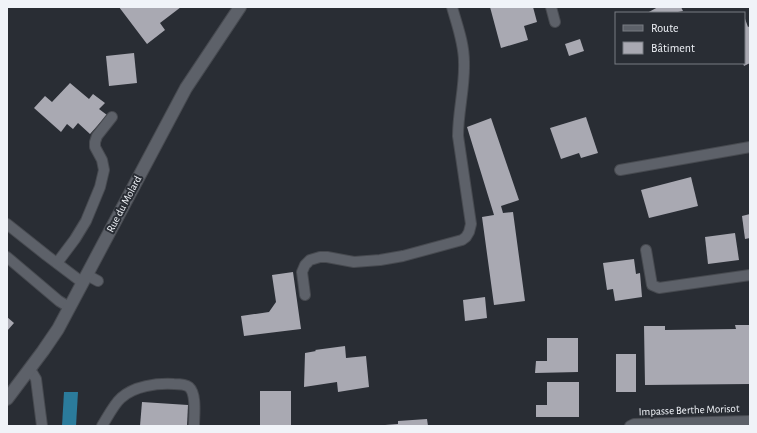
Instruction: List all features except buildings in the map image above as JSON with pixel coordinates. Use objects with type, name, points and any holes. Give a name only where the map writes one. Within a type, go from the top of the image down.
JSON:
[{"type":"street","name":"Rue du Molard","points":[[7,400],[58,329],[186,88],[240,7]]},
{"type":"lane","points":[[305,295],[302,272],[305,265],[310,260],[320,257],[327,257],[354,262],[403,256],[462,240],[469,232],[471,224],[458,136],[464,60],[463,48],[452,7]]},
{"type":"lane","points":[[551,7],[555,22]]},
{"type":"lane","points":[[57,264],[86,221],[100,186],[104,170],[102,160],[95,148],[95,142],[97,136],[112,117]]},
{"type":"lane","points":[[620,170],[750,147]]},
{"type":"lane","points":[[7,224],[57,264],[85,279],[98,282]]},
{"type":"lane","points":[[646,250],[652,285],[659,288],[750,275]]},
{"type":"lane","points":[[7,257],[59,301],[70,307]]},
{"type":"lane","points":[[29,370],[36,378],[42,426]]},
{"type":"lane","points":[[102,426],[121,398],[147,385],[162,383],[182,384],[189,387],[194,401],[194,426]]},
{"type":"lane","name":"Impasse Berthe Morisot","points":[[630,426],[634,424],[750,421]]},
{"type":"water","points":[[64,392],[78,392],[76,426],[62,426]]}]
